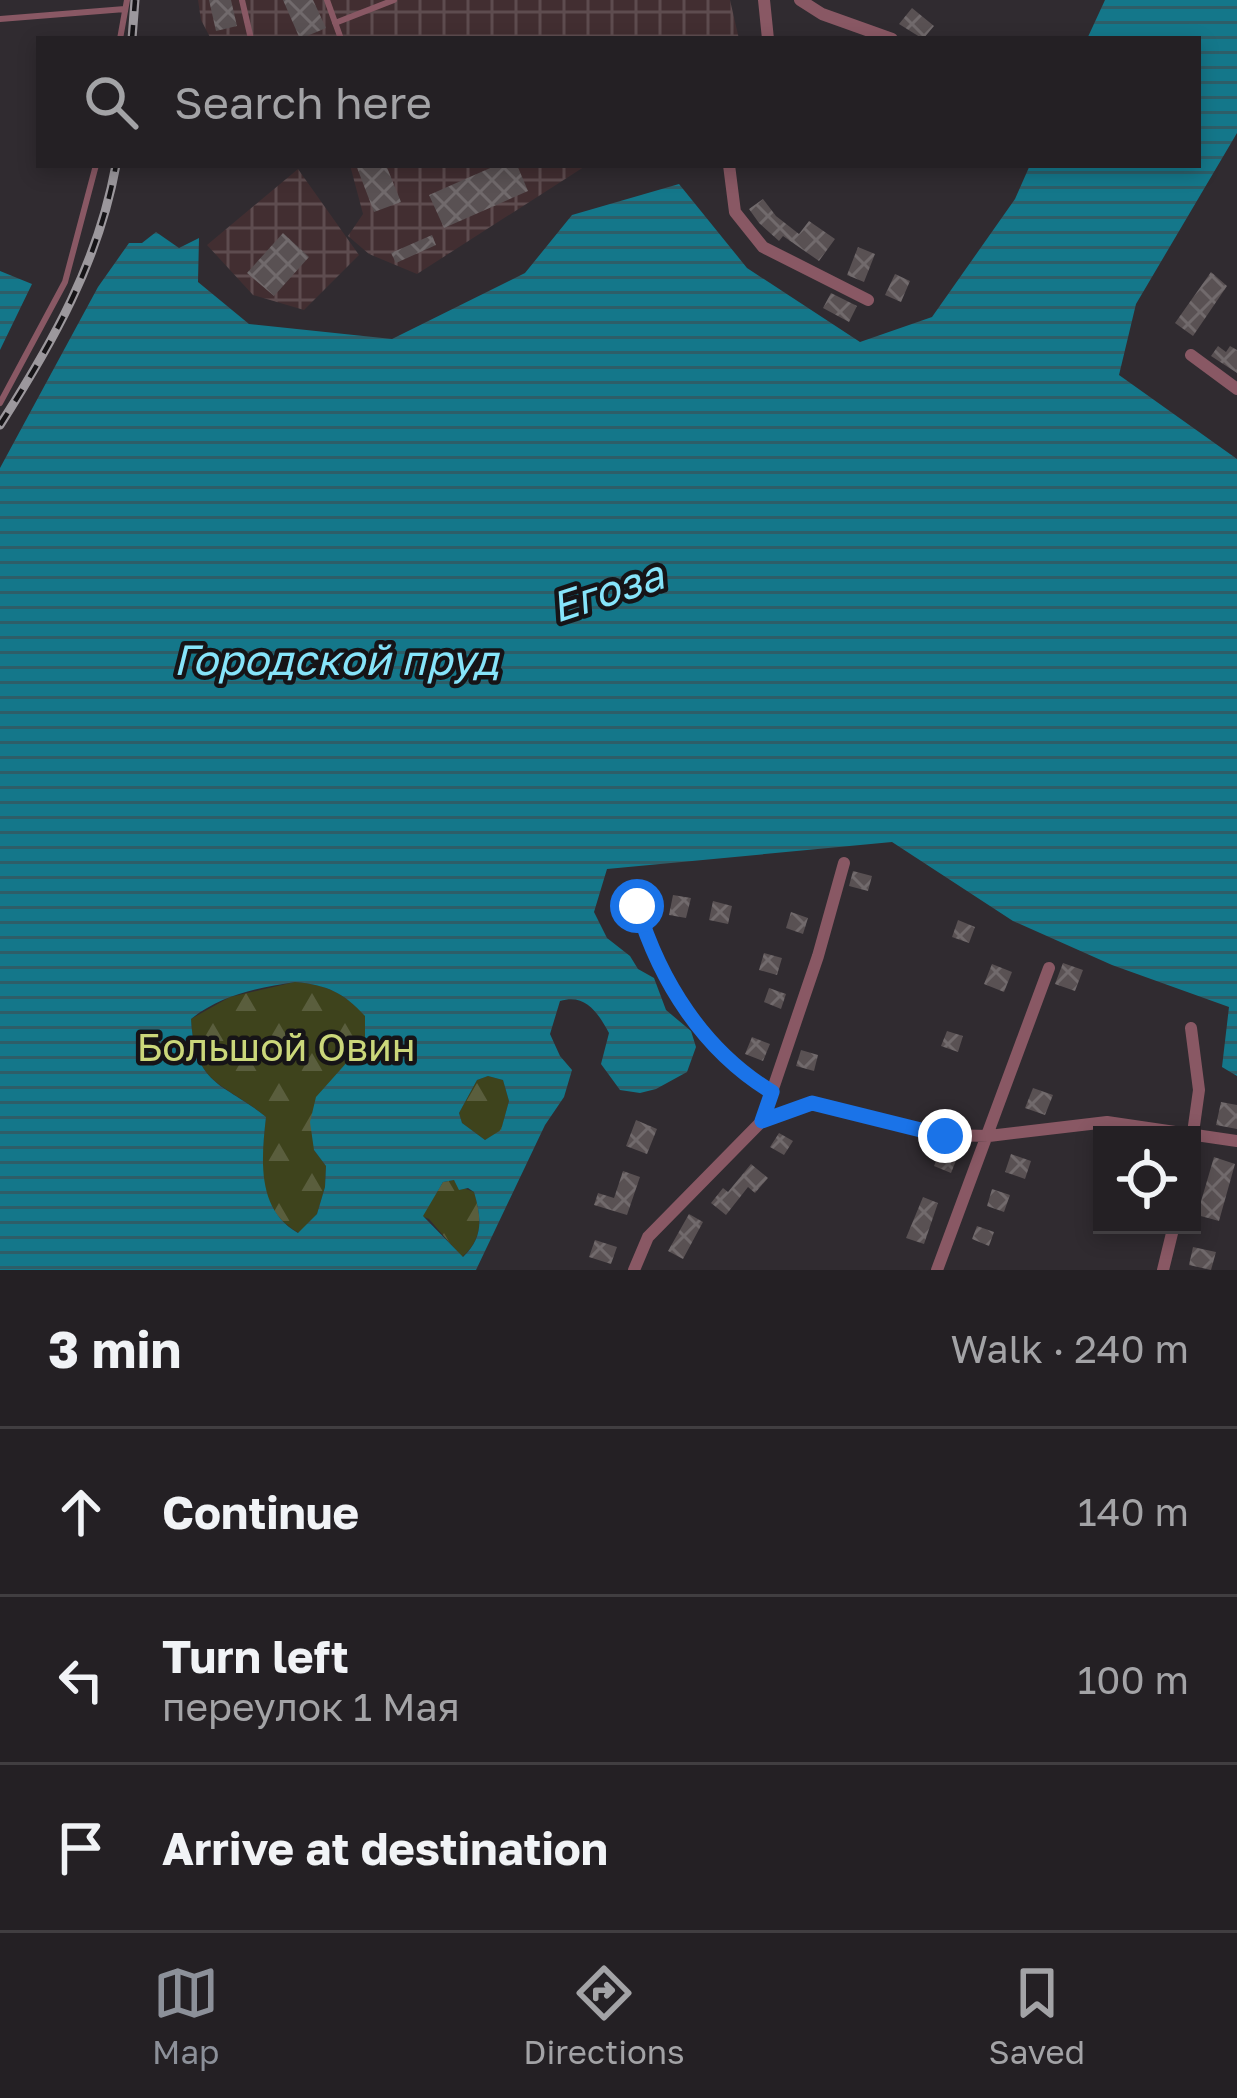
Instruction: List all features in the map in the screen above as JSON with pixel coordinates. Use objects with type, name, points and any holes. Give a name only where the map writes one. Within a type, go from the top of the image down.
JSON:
[{"type":"street","points":[[764,0],[768,36]]},
{"type":"street","points":[[800,0],[822,14],[884,36]]},
{"type":"street","points":[[728,168],[735,212],[763,247],[868,299]]},
{"type":"street","points":[[1191,355],[1237,389]]},
{"type":"street","points":[[762,1121],[844,862]]},
{"type":"street","points":[[937,1270],[1049,968]]},
{"type":"street","points":[[1191,1028],[1199,1090],[1194,1126]]},
{"type":"street","points":[[634,1270],[647,1237],[762,1121],[812,1103],[945,1136],[989,1136],[1107,1122],[1128,1126]]},
{"type":"street","points":[[1201,1139],[1237,1142]]},
{"type":"street","points":[[1163,1270],[1172,1234]]},
{"type":"lane","points":[[242,0],[250,36]]},
{"type":"lane","points":[[327,0],[339,36]]},
{"type":"lane","points":[[335,22],[394,0]]},
{"type":"lane","points":[[0,19],[126,5],[121,36]]},
{"type":"lane","points":[[0,404],[65,282],[95,168]]},
{"type":"lane","points":[[637,906],[659,963],[705,1036],[736,1070],[772,1092]]},
{"type":"shaded area","points":[[198,0],[730,0],[738,36],[209,36]]},
{"type":"shaded area","points":[[351,168],[582,168],[417,274],[369,254],[348,236],[363,214]]},
{"type":"shaded area","points":[[298,169],[359,255],[304,310],[253,295],[207,245]]},
{"type":"green space","name":"Большой Овин","points":[[295,982],[333,991],[365,1015],[365,1042],[316,1098],[314,1150],[326,1166],[325,1187],[317,1214],[299,1233],[285,1223],[268,1198],[263,1167],[266,1117],[205,1070],[191,1019],[230,997]]},
{"type":"green space","points":[[488,1076],[503,1080],[509,1101],[501,1131],[485,1140],[462,1123],[459,1113],[477,1080]]},
{"type":"green space","points":[[454,1180],[474,1192],[478,1211],[477,1235],[462,1257],[422,1216],[443,1182]]},
{"type":"water","name":"Городской пруд","points":[[1105,0],[1237,0],[1237,133],[1136,304],[1119,375],[1237,459],[1237,1076],[1222,1067],[1229,1007],[1112,965],[1013,921],[892,842],[607,869],[594,912],[607,938],[654,978],[666,1010],[691,1031],[696,1047],[687,1072],[656,1089],[620,1090],[601,1064],[609,1033],[600,1018],[584,1002],[560,1001],[550,1034],[572,1070],[564,1097],[545,1125],[476,1270],[0,1270],[0,468],[98,287],[129,243],[142,243],[156,232],[179,248],[199,238],[198,282],[249,324],[392,339],[525,273],[572,215],[679,184],[747,268],[860,342],[932,317],[1015,199],[1029,168],[1201,168],[1201,36],[1088,36]],"holes":[[[295,982],[334,991],[365,1016],[365,1042],[316,1097],[310,1122],[314,1150],[326,1166],[325,1187],[317,1214],[298,1233],[275,1211],[269,1198],[263,1167],[266,1117],[205,1071],[191,1019],[227,998],[253,990]],[[488,1076],[503,1080],[509,1101],[501,1130],[485,1140],[462,1123],[459,1113],[477,1080]],[[454,1180],[459,1190],[474,1192],[479,1219],[477,1235],[463,1257],[423,1216],[443,1182]]]},
{"type":"water","points":[[0,271],[32,284],[0,350]]},
{"type":"building","points":[[209,0],[231,0],[237,26],[216,31]]},
{"type":"building","points":[[283,0],[313,0],[326,28],[299,36]]},
{"type":"building","points":[[912,8],[934,26],[926,36],[918,36],[899,24]]},
{"type":"building","points":[[357,168],[387,168],[401,202],[374,212]]},
{"type":"building","points":[[490,168],[518,168],[528,191],[444,228],[429,195]]},
{"type":"building","points":[[763,199],[799,234],[809,221],[835,239],[819,261],[783,236],[779,241],[759,223],[749,209]]},
{"type":"building","points":[[283,233],[309,257],[274,296],[247,273]]},
{"type":"building","points":[[432,235],[436,245],[396,263],[391,253]]},
{"type":"building","points":[[858,247],[875,254],[864,282],[847,275]]},
{"type":"building","points":[[1211,272],[1227,286],[1193,336],[1175,323]]},
{"type":"building","points":[[895,274],[910,281],[901,302],[885,295]]},
{"type":"building","points":[[831,293],[857,306],[849,322],[823,308]]},
{"type":"building","points":[[1218,346],[1226,352],[1230,346],[1237,350],[1237,373],[1211,356]]},
{"type":"building","points":[[853,871],[872,876],[868,891],[849,886]]},
{"type":"building","points":[[673,895],[691,898],[686,918],[669,915]]},
{"type":"building","points":[[713,901],[732,906],[728,924],[709,920]]},
{"type":"building","points":[[791,912],[808,918],[803,934],[786,928]]},
{"type":"building","points":[[958,920],[975,927],[969,943],[952,937]]},
{"type":"building","points":[[764,953],[782,958],[777,975],[759,970]]},
{"type":"building","points":[[1063,963],[1083,970],[1075,991],[1055,984]]},
{"type":"building","points":[[992,964],[1012,972],[1004,992],[984,984]]},
{"type":"building","points":[[769,988],[786,994],[781,1009],[764,1002]]},
{"type":"building","points":[[947,1031],[963,1036],[958,1052],[941,1046]]},
{"type":"building","points":[[752,1037],[770,1044],[763,1061],[745,1054]]},
{"type":"building","points":[[801,1050],[818,1055],[814,1071],[796,1066]]},
{"type":"building","points":[[1033,1088],[1053,1095],[1045,1115],[1025,1108]]},
{"type":"building","points":[[1221,1102],[1237,1105],[1237,1129],[1216,1125]]},
{"type":"building","points":[[636,1120],[657,1129],[647,1154],[626,1146]]},
{"type":"building","points":[[779,1133],[793,1141],[784,1155],[770,1147]]},
{"type":"building","points":[[940,1151],[957,1158],[951,1173],[934,1166]]},
{"type":"building","points":[[1011,1154],[1031,1161],[1025,1179],[1005,1172]]},
{"type":"building","points":[[1214,1157],[1235,1164],[1219,1221],[1201,1216]]},
{"type":"building","points":[[751,1164],[768,1178],[755,1193],[748,1187],[726,1215],[711,1203],[723,1188],[728,1192]]},
{"type":"building","points":[[623,1171],[640,1177],[627,1215],[594,1205],[598,1193],[614,1198]]},
{"type":"building","points":[[992,1189],[1010,1195],[1004,1212],[987,1206]]},
{"type":"building","points":[[923,1197],[938,1203],[924,1244],[906,1238]]},
{"type":"building","points":[[689,1214],[703,1222],[683,1259],[668,1251]]},
{"type":"building","points":[[977,1226],[994,1232],[989,1246],[972,1239]]},
{"type":"building","points":[[595,1240],[617,1247],[611,1264],[589,1257]]},
{"type":"building","points":[[1193,1247],[1216,1252],[1211,1270],[1189,1265]]},
{"type":"railway","points":[[132,36],[135,0]]},
{"type":"railway","points":[[0,425],[71,301],[98,235],[115,168]]},
{"type":"route","points":[[637,906],[659,963],[705,1036],[736,1070],[772,1092],[762,1121],[812,1103],[945,1136]]},
{"type":"water label","name":"Егоза","points":[[607,591]]}]
